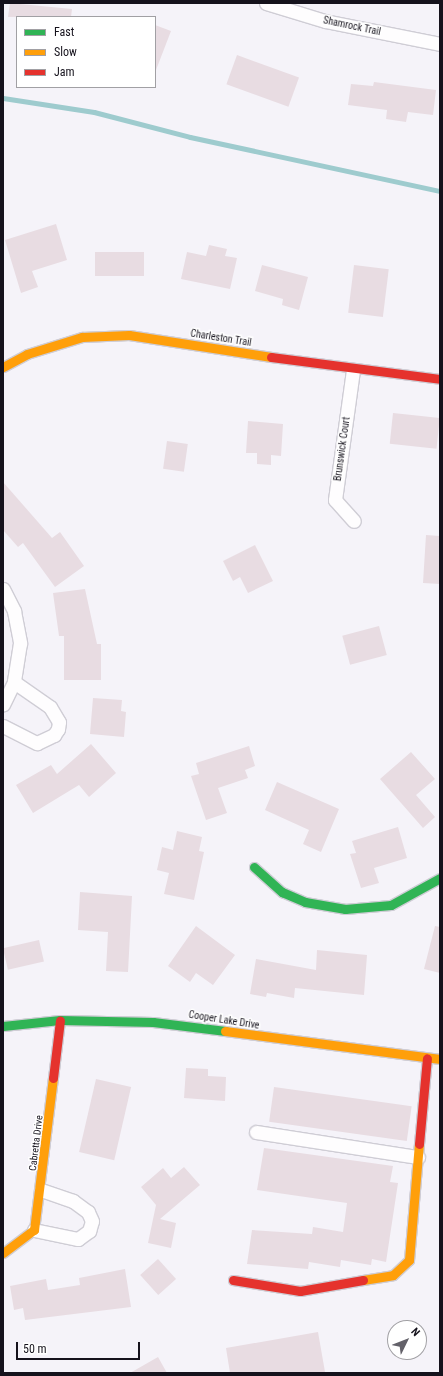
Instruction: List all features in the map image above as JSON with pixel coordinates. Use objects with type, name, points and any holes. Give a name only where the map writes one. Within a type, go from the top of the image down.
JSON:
[{"type":"street","name":"Shamrock Trail","points":[[266,3],[325,21],[440,44]]},
{"type":"street","name":"Charleston Trail","points":[[3,367],[27,354],[82,337],[129,335],[353,370],[440,379]]},
{"type":"street","name":"Brunswick Court","points":[[353,370],[335,500],[354,521]]},
{"type":"street","points":[[3,589],[18,626],[19,658],[14,682],[3,705]]},
{"type":"street","points":[[3,726],[37,743],[54,735],[58,729],[59,722],[50,707],[14,682]]},
{"type":"street","points":[[254,867],[282,892],[305,902],[346,909],[391,905],[440,878]]},
{"type":"street","name":"Cooper Lake Drive","points":[[3,1026],[60,1020],[182,1024],[440,1059]]},
{"type":"street","name":"Cabretta Drive","points":[[34,1230],[41,1190],[60,1020]]},
{"type":"street","points":[[233,1280],[300,1291],[400,1271],[409,1260],[427,1058]]},
{"type":"street","points":[[256,1132],[418,1157]]},
{"type":"street","points":[[3,1253],[34,1230],[78,1239],[86,1235],[92,1221],[88,1212],[73,1201],[41,1190]]},
{"type":"building","points":[[10,3],[72,9],[71,16],[8,17]]},
{"type":"building","points":[[156,25],[171,31],[156,70]]},
{"type":"building","points":[[237,55],[299,78],[288,107],[226,84]]},
{"type":"building","points":[[374,82],[436,90],[433,115],[408,112],[406,122],[386,119],[387,110],[348,105],[351,84],[373,86]]},
{"type":"building","points":[[56,224],[67,260],[32,271],[38,287],[21,293],[5,240]]},
{"type":"building","points":[[209,245],[227,249],[225,256],[237,258],[230,289],[181,279],[187,252],[206,256]]},
{"type":"building","points":[[95,252],[144,252],[144,276],[95,276]]},
{"type":"building","points":[[262,265],[308,277],[299,310],[282,305],[283,299],[255,291]]},
{"type":"building","points":[[354,265],[389,269],[383,317],[348,313]]},
{"type":"building","points":[[393,413],[440,418],[437,449],[390,444]]},
{"type":"building","points":[[248,421],[283,424],[281,456],[271,455],[271,465],[257,464],[257,453],[246,453]]},
{"type":"building","points":[[167,441],[188,444],[184,472],[163,469]]},
{"type":"building","points":[[3,482],[52,538],[60,532],[84,566],[55,587],[23,543],[18,547],[3,530]]},
{"type":"building","points":[[426,535],[440,536],[440,584],[423,583]]},
{"type":"building","points":[[255,545],[273,581],[248,593],[240,577],[233,581],[223,561]]},
{"type":"building","points":[[85,589],[97,644],[101,644],[101,680],[64,680],[64,636],[59,636],[53,593]]},
{"type":"building","points":[[379,626],[387,655],[350,665],[342,636]]},
{"type":"building","points":[[93,698],[122,700],[121,711],[126,712],[124,737],[90,734]]},
{"type":"building","points":[[91,744],[116,773],[89,797],[79,785],[33,813],[16,785],[51,765],[57,774]]},
{"type":"building","points":[[249,746],[255,766],[245,770],[248,778],[218,788],[227,813],[206,820],[191,776],[199,774],[196,763]]},
{"type":"building","points":[[411,752],[435,779],[416,795],[435,817],[423,828],[380,779]]},
{"type":"building","points":[[277,782],[339,809],[321,852],[303,844],[309,830],[265,810]]},
{"type":"building","points":[[398,827],[407,858],[374,868],[379,883],[361,888],[350,854],[356,853],[352,841]]},
{"type":"building","points":[[177,831],[202,837],[199,851],[204,852],[194,900],[164,894],[169,873],[157,870],[162,847],[173,850]]},
{"type":"building","points":[[80,892],[132,896],[128,972],[106,971],[108,932],[78,930]]},
{"type":"building","points":[[196,926],[235,955],[213,985],[196,973],[190,982],[168,966]]},
{"type":"building","points":[[435,926],[440,927],[440,973],[424,969]]},
{"type":"building","points":[[39,940],[44,961],[8,970],[3,948]]},
{"type":"building","points":[[317,950],[367,955],[364,995],[295,988],[294,998],[267,993],[266,997],[250,994],[256,959],[316,970]]},
{"type":"building","points":[[186,1068],[208,1069],[208,1076],[226,1077],[225,1101],[184,1098]]},
{"type":"building","points":[[96,1079],[131,1087],[114,1160],[79,1152]]},
{"type":"building","points":[[274,1087],[412,1106],[407,1141],[269,1122]]},
{"type":"building","points":[[264,1148],[393,1166],[390,1182],[398,1183],[386,1262],[372,1259],[371,1265],[341,1260],[340,1267],[309,1262],[308,1269],[247,1264],[252,1230],[312,1234],[313,1227],[343,1232],[347,1203],[257,1190]]},
{"type":"building","points":[[184,1167],[200,1185],[160,1219],[176,1223],[171,1248],[148,1243],[156,1205],[141,1187],[163,1168],[171,1178]]},
{"type":"building","points":[[158,1259],[176,1279],[158,1295],[140,1275]]},
{"type":"building","points":[[125,1269],[131,1307],[25,1320],[23,1308],[14,1310],[10,1286],[46,1279],[48,1290],[80,1285],[79,1278]]},
{"type":"building","points":[[318,1332],[325,1372],[230,1373],[226,1348]]},
{"type":"building","points":[[158,1357],[167,1373],[130,1373]]},
{"type":"waterway","points":[[3,98],[94,112],[190,137],[440,191]]},
{"type":"traffic: fast","points":[[254,867],[282,892],[305,902],[345,909],[391,905],[440,878]]},
{"type":"traffic: fast","points":[[3,1026],[60,1020],[153,1022],[225,1031]]},
{"type":"traffic: slow","points":[[3,367],[27,354],[82,337],[129,335],[271,357]]},
{"type":"traffic: slow","points":[[225,1031],[440,1059]]},
{"type":"traffic: slow","points":[[3,1253],[34,1230],[53,1078]]},
{"type":"traffic: slow","points":[[363,1280],[393,1275],[409,1260],[419,1144]]},
{"type":"traffic: jam","points":[[271,357],[440,379]]},
{"type":"traffic: jam","points":[[53,1078],[60,1020]]},
{"type":"traffic: jam","points":[[419,1144],[427,1058]]},
{"type":"traffic: jam","points":[[233,1280],[300,1291],[363,1280]]}]
